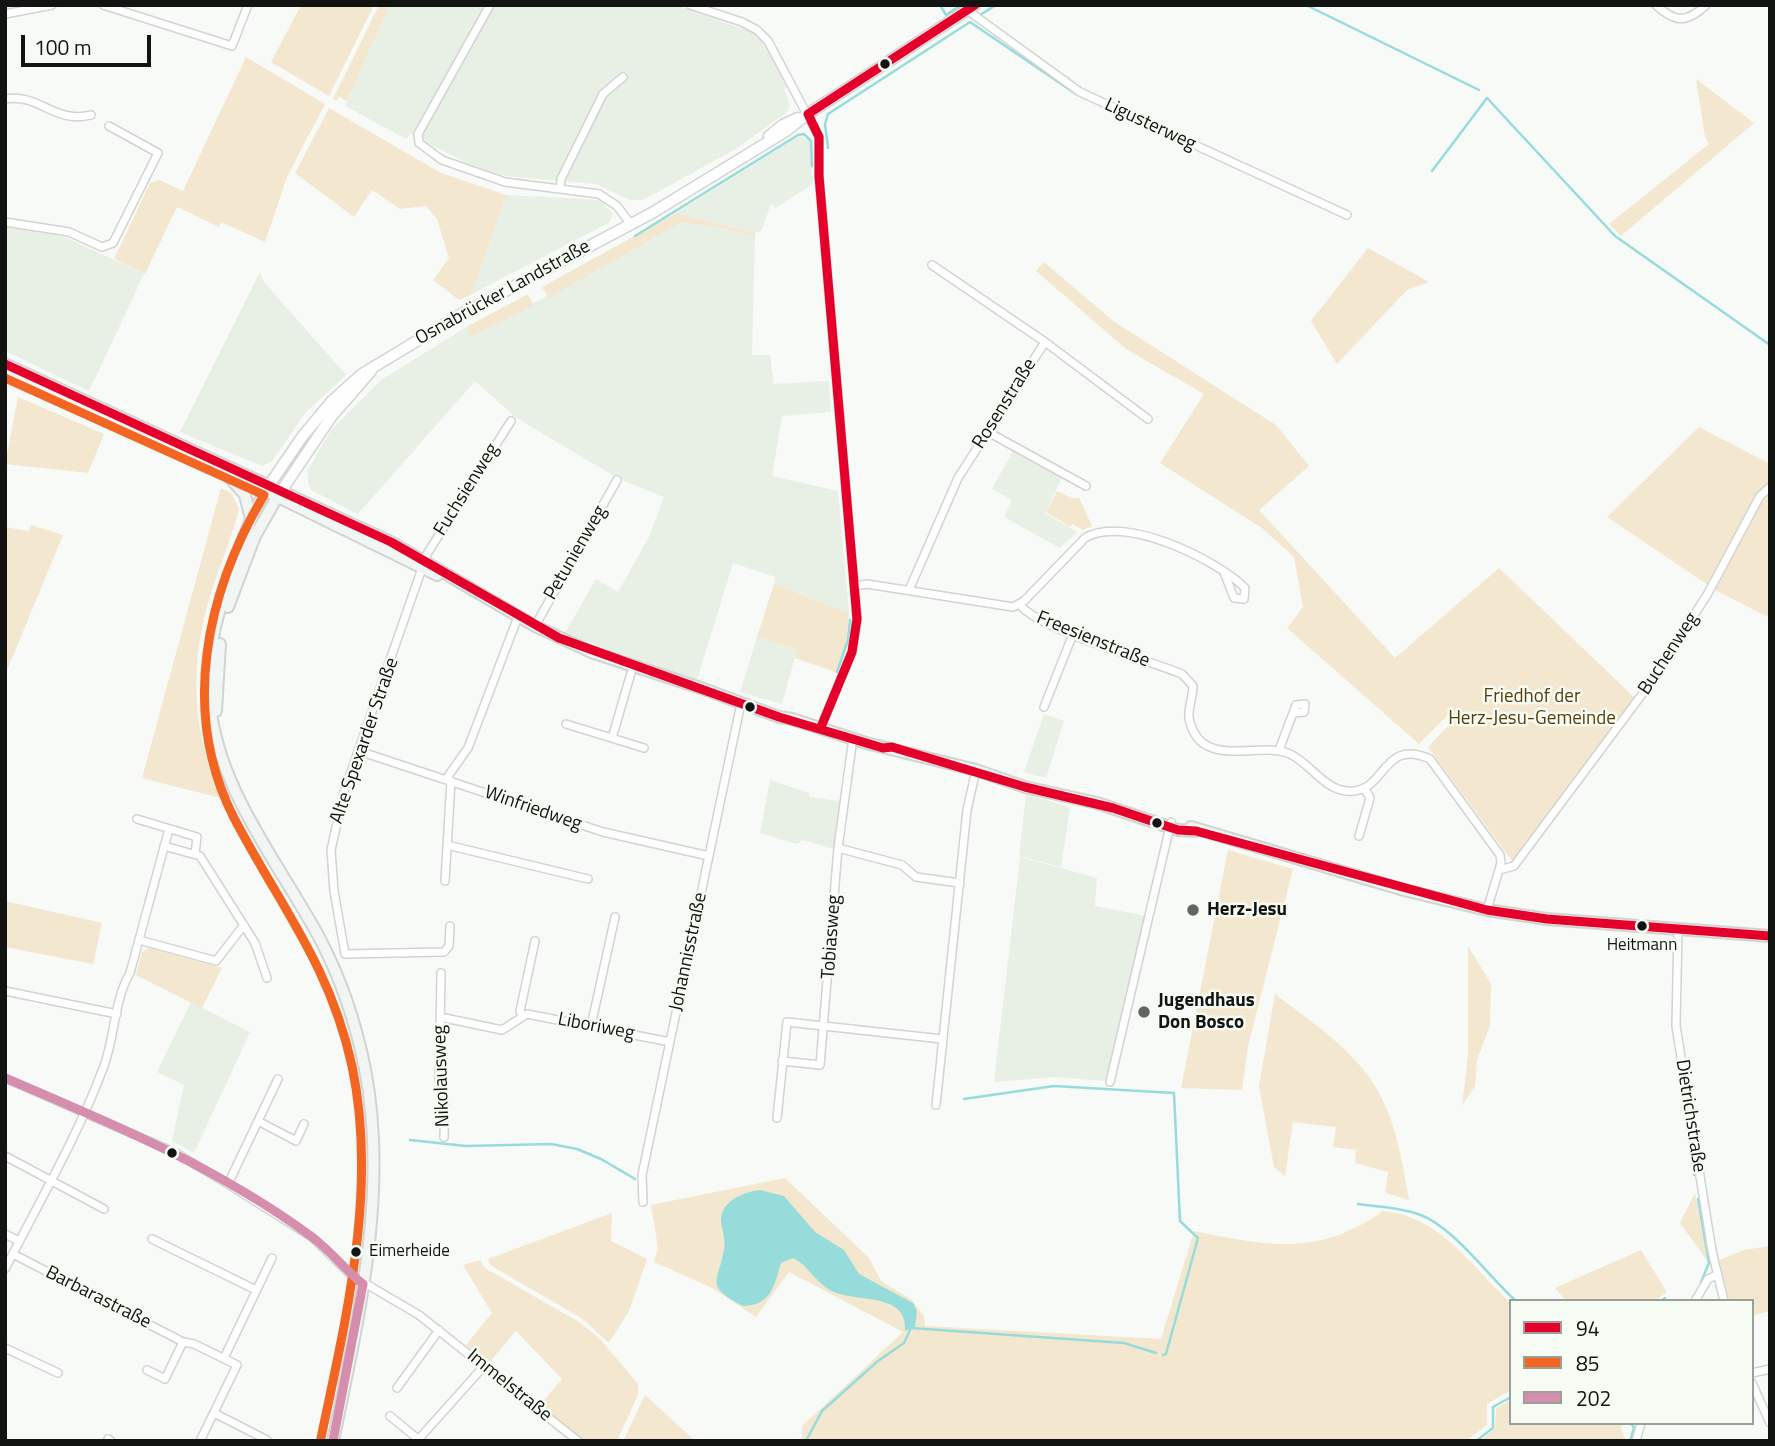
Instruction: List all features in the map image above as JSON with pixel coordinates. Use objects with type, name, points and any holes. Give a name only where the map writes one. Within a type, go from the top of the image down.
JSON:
[{"type":"main road","points":[[5,364],[425,564],[535,626],[591,652],[715,695],[764,710],[773,709],[792,719],[883,748],[892,747],[990,774],[1016,785],[1048,790],[1487,910],[1547,919],[1770,936]]},
{"type":"main road","points":[[5,373],[217,470],[268,488]]},
{"type":"main road","points":[[217,470],[244,492],[251,519]]},
{"type":"main road","points":[[268,488],[251,519],[214,629],[209,696],[219,746],[236,793],[320,941],[348,1004],[365,1069],[372,1135],[372,1199],[363,1284],[333,1441]]},
{"type":"main road","points":[[216,727],[217,658],[226,611],[255,536],[279,493]]},
{"type":"main road","points":[[425,564],[516,622],[569,649],[631,673],[701,694],[715,695]]},
{"type":"street","points":[[5,14],[52,5]]},
{"type":"street","points":[[103,5],[232,46],[248,5]]},
{"type":"street","points":[[490,5],[418,134],[419,143],[442,160],[505,183],[560,188],[607,198],[634,220]]},
{"type":"street","points":[[690,5],[757,30],[768,41],[819,137],[819,176],[855,586],[856,641],[821,727]]},
{"type":"street","points":[[1656,5],[1677,20],[1688,19],[1706,5]]},
{"type":"street","name":"Osnabrücker Landstraße","points":[[268,488],[302,436],[332,401],[362,374],[460,315],[634,220],[653,204],[679,194],[761,145],[780,127],[806,115],[971,8]]},
{"type":"street","name":"Ligusterweg","points":[[971,8],[1080,92],[1347,215]]},
{"type":"street","points":[[560,188],[561,179],[603,94],[624,77]]},
{"type":"street","points":[[5,99],[24,98],[66,118],[92,116]]},
{"type":"street","points":[[5,222],[69,232],[102,247],[113,243],[158,153],[109,126]]},
{"type":"street","name":"Rosenstraße","points":[[909,590],[958,478],[1045,342],[932,265]]},
{"type":"street","points":[[1045,342],[1148,419]]},
{"type":"street","name":"Osnabrücker Landstraße","points":[[279,493],[331,417],[371,371]]},
{"type":"street","name":"Fuchsienweg","points":[[425,564],[511,421]]},
{"type":"street","points":[[988,432],[1086,486]]},
{"type":"street","name":"Petunienweg","points":[[535,626],[617,480]]},
{"type":"street","name":"Buchenweg","points":[[1499,870],[1514,866],[1610,742],[1707,595],[1760,496],[1770,487]]},
{"type":"street","points":[[1019,604],[1085,538],[1096,531],[1150,538],[1178,547],[1224,572]]},
{"type":"street","name":"Alte Spexarder Straße","points":[[425,564],[344,792],[331,850],[342,949],[350,955],[444,952],[449,946],[450,926]]},
{"type":"street","name":"Freesienstraße","points":[[855,586],[867,583],[1006,608],[1019,604],[1026,613],[1073,634],[1172,670],[1189,679],[1193,686],[1189,717],[1194,732],[1209,745],[1242,753],[1279,750]]},
{"type":"street","points":[[445,881],[449,780],[468,748],[516,622]]},
{"type":"street","points":[[1044,707],[1073,634]]},
{"type":"street","points":[[612,738],[631,673]]},
{"type":"street","name":"Johannisstraße","points":[[643,1202],[642,1175],[741,703]]},
{"type":"street","points":[[1293,713],[1279,750],[1300,759],[1339,790],[1365,789],[1387,763],[1399,756],[1418,754],[1430,759],[1500,855],[1499,870],[1487,910]]},
{"type":"street","points":[[566,724],[644,748]]},
{"type":"street","name":"Tobiasweg","points":[[782,1061],[820,1065],[838,848],[854,737]]},
{"type":"street","name":"Winfriedweg","points":[[359,751],[603,832],[709,856]]},
{"type":"street","points":[[936,1105],[967,810],[976,770]]},
{"type":"street","points":[[1359,836],[1370,798],[1365,789]]},
{"type":"street","points":[[137,819],[197,837],[195,854]]},
{"type":"street","points":[[1110,1082],[1170,825]]},
{"type":"street","points":[[5,1269],[85,1111],[104,1063],[123,985],[130,973],[169,829]]},
{"type":"street","points":[[447,845],[588,879]]},
{"type":"street","points":[[164,846],[201,856],[244,925],[262,960],[267,978]]},
{"type":"street","points":[[838,848],[902,865],[916,877],[960,883]]},
{"type":"street","points":[[592,1026],[615,916]]},
{"type":"street","points":[[139,940],[216,961],[244,925]]},
{"type":"street","name":"Dietrichstraße","points":[[1678,929],[1676,1026],[1717,1275],[1723,1299]]},
{"type":"street","points":[[522,1016],[520,1011],[535,941]]},
{"type":"street","name":"Nikolausweg","points":[[441,973],[439,1080],[445,1098],[444,1138]]},
{"type":"street","points":[[5,991],[117,1014]]},
{"type":"street","name":"Liboriweg","points":[[440,1017],[502,1030],[527,1014],[670,1042]]},
{"type":"street","points":[[777,1118],[787,1022],[942,1038]]},
{"type":"street","points":[[5,1078],[176,1153],[312,1237],[344,1270],[363,1284]]},
{"type":"street","points":[[228,1184],[278,1079]]},
{"type":"street","points":[[258,1121],[296,1141],[304,1124]]},
{"type":"street","points":[[5,1156],[104,1209]]},
{"type":"street","points":[[5,1234],[19,1241]]},
{"type":"street","points":[[152,1238],[256,1290]]},
{"type":"street","name":"Barbarastraße","points":[[13,1254],[183,1342],[237,1366],[214,1413]]},
{"type":"street","points":[[224,1359],[272,1258]]},
{"type":"street","points":[[1696,1299],[1708,1279],[1717,1275]]},
{"type":"street","name":"Immelstraße","points":[[363,1284],[419,1315],[578,1441]]},
{"type":"street","points":[[397,1388],[439,1330]]},
{"type":"street","points":[[147,1370],[165,1379],[183,1342]]},
{"type":"street","points":[[5,1348],[58,1373]]},
{"type":"street","points":[[419,1438],[484,1366]]},
{"type":"street","points":[[1754,1387],[1770,1423]]},
{"type":"street","points":[[200,1441],[214,1413],[267,1440]]},
{"type":"street","points":[[390,1416],[419,1438],[430,1441]]},
{"type":"shaded area","points":[[390,5],[676,5],[754,33],[765,44],[787,87],[784,89],[790,105],[787,112],[736,149],[643,200],[630,200],[596,184],[505,176],[469,164],[410,134],[406,139],[345,106]]},
{"type":"shaded area","points":[[799,136],[810,141],[813,184],[775,208],[773,204],[770,206],[762,230],[755,233],[676,213]]},
{"type":"shaded area","points":[[506,195],[600,200],[613,214],[610,222],[472,294]]},
{"type":"shaded area","points":[[680,223],[706,225],[755,236],[752,355],[770,355],[774,384],[829,381],[831,412],[782,416],[772,476],[838,491],[849,613],[774,584],[775,577],[733,563],[697,680],[636,662],[565,633],[596,579],[618,592],[649,537],[664,497],[619,479],[515,417],[475,381],[358,514],[311,490],[308,482],[308,470],[331,430],[381,380],[468,326],[470,338]]},
{"type":"shaded area","points":[[5,227],[65,237],[144,274],[89,391],[5,351]]},
{"type":"shaded area","points":[[260,272],[264,282],[346,375],[306,412],[272,461],[262,466],[180,432]]},
{"type":"shaded area","points":[[1013,451],[1062,478],[1045,513],[1077,532],[1060,548],[1004,517],[1012,500],[992,489]]},
{"type":"shaded area","points":[[757,637],[797,650],[782,704],[740,692]]},
{"type":"shaded area","points":[[1044,714],[1064,721],[1046,778],[1024,772]]},
{"type":"shaded area","points":[[770,780],[809,793],[809,797],[840,801],[835,849],[802,840],[797,844],[760,833]]},
{"type":"shaded area","points":[[1026,794],[1070,807],[1061,867],[1019,856]]},
{"type":"shaded area","points":[[1020,857],[1097,878],[1095,906],[1146,916],[1130,1000],[1106,1081],[1055,1077],[994,1082]]},
{"type":"shaded area","points":[[191,1002],[250,1032],[194,1153],[172,1141],[184,1085],[157,1072]]},
{"type":"green space","points":[[301,5],[374,5],[329,96],[271,62]]},
{"type":"green space","points":[[379,5],[390,5],[347,101],[339,97],[336,101],[333,99]]},
{"type":"green space","points":[[246,57],[325,104],[287,177],[265,242],[221,222],[219,227],[177,207],[145,274],[114,259],[150,183],[159,180],[183,191]]},
{"type":"green space","points":[[1696,79],[1754,123],[1621,236],[1609,224],[1709,144],[1705,137]]},
{"type":"green space","points":[[329,108],[441,173],[506,195],[472,294],[459,300],[433,280],[449,258],[437,219],[426,206],[400,209],[372,190],[354,217],[295,173]]},
{"type":"green space","points":[[676,213],[755,233],[755,236],[706,225],[680,223],[548,298],[542,287]]},
{"type":"green space","points":[[1368,248],[1429,282],[1407,290],[1337,364],[1311,321]]},
{"type":"green space","name":"Friedhof der Herz-Jesu-Gemeinde","points":[[1044,262],[1113,321],[1276,425],[1309,466],[1259,510],[1395,658],[1499,568],[1636,699],[1512,861],[1428,747],[1454,720],[1448,715],[1419,744],[1287,628],[1303,607],[1294,557],[1262,528],[1160,463],[1204,394],[1126,349],[1036,271]]},
{"type":"green space","points":[[528,294],[534,305],[469,338],[468,326]]},
{"type":"green space","points":[[18,397],[104,434],[88,473],[5,464]]},
{"type":"green space","points":[[1699,427],[1770,464],[1769,482],[1758,493],[1708,585],[1607,517]]},
{"type":"green space","points":[[221,488],[232,494],[239,509],[207,607],[201,631],[196,680],[205,752],[221,798],[142,778]]},
{"type":"green space","points":[[1057,491],[1071,498],[1079,498],[1092,526],[1083,530],[1072,524],[1070,527],[1046,512]]},
{"type":"green space","points":[[1770,491],[1770,618],[1715,590],[1762,499]]},
{"type":"green space","points":[[31,525],[63,535],[5,675],[5,527],[29,531]]},
{"type":"green space","points":[[774,584],[849,613],[847,639],[836,672],[795,658],[797,650],[757,637]]},
{"type":"green space","points":[[1228,850],[1293,869],[1248,1046],[1242,1090],[1181,1088]]},
{"type":"green space","points":[[5,901],[102,923],[93,964],[5,947]]},
{"type":"green space","points":[[1468,946],[1491,984],[1490,1026],[1477,1060],[1475,1086],[1462,1106],[1468,1056]]},
{"type":"green space","points":[[149,948],[222,968],[202,1008],[136,975],[142,952]]},
{"type":"green space","points":[[1275,994],[1342,1047],[1366,1072],[1382,1099],[1393,1127],[1409,1200],[1385,1193],[1388,1172],[1355,1163],[1356,1150],[1333,1147],[1336,1127],[1293,1122],[1285,1176],[1274,1167],[1259,1086]]},
{"type":"green space","points":[[785,1178],[869,1258],[881,1281],[912,1300],[924,1316],[925,1326],[1161,1339],[1194,1231],[1245,1241],[1292,1244],[1337,1236],[1383,1211],[1403,1215],[1421,1222],[1453,1245],[1509,1301],[1509,1391],[1487,1404],[1487,1425],[1466,1441],[802,1441],[802,1426],[903,1332],[789,1272],[756,1317],[712,1288],[654,1262],[658,1248],[651,1205]]},
{"type":"green space","points":[[1695,1193],[1708,1262],[1680,1223]]},
{"type":"green space","points":[[612,1213],[611,1241],[647,1259],[629,1311],[609,1343],[583,1319],[490,1265],[488,1259]]},
{"type":"green space","points":[[1770,1246],[1770,1311],[1754,1315],[1754,1299],[1729,1299],[1719,1260],[1744,1250]]},
{"type":"green space","points":[[1641,1250],[1667,1292],[1658,1299],[1564,1299],[1555,1288]]},
{"type":"green space","points":[[480,1260],[485,1268],[579,1322],[599,1338],[638,1384],[638,1395],[617,1441],[585,1441],[540,1405],[562,1379],[516,1331],[489,1363],[466,1345],[492,1313],[463,1265]]},
{"type":"green space","points":[[645,1395],[693,1439],[692,1441],[623,1441]]},
{"type":"green space","points":[[1509,1400],[1509,1425],[1622,1425],[1626,1441],[1480,1441],[1495,1429],[1496,1409]]},
{"type":"water","points":[[760,1190],[784,1196],[815,1232],[844,1250],[859,1274],[913,1303],[917,1311],[915,1327],[905,1331],[904,1318],[898,1309],[889,1304],[830,1290],[793,1258],[781,1263],[770,1293],[760,1302],[743,1306],[722,1293],[718,1287],[717,1276],[724,1246],[722,1214],[734,1199]]},
{"type":"waterway","points":[[940,5],[946,15],[961,5]]},
{"type":"waterway","points":[[980,15],[996,5]]},
{"type":"waterway","points":[[1306,5],[1479,90]]},
{"type":"waterway","points":[[828,148],[825,124],[828,114],[970,22],[1076,94]]},
{"type":"waterway","points":[[1487,98],[1615,236],[1770,345]]},
{"type":"waterway","points":[[1432,171],[1487,98]]},
{"type":"waterway","points":[[635,236],[798,135],[804,134],[811,141],[812,166]]},
{"type":"waterway","points":[[837,672],[848,640],[850,620]]},
{"type":"waterway","points":[[964,1099],[1054,1086],[1174,1093],[1180,1221],[1198,1238],[1166,1354],[1163,1355]]},
{"type":"waterway","points":[[1682,1096],[1694,1175]]},
{"type":"waterway","points":[[410,1140],[466,1146],[551,1144],[577,1149],[601,1159],[635,1179]]},
{"type":"waterway","points":[[1698,1199],[1709,1263],[1701,1282]]},
{"type":"waterway","points":[[1358,1204],[1403,1210],[1431,1220],[1457,1240],[1514,1299]]},
{"type":"waterway","points":[[806,1441],[822,1411],[878,1361],[904,1343],[911,1328],[1124,1343],[1156,1353]]},
{"type":"waterway","points":[[1476,1441],[1493,1428],[1493,1407],[1509,1398]]},
{"type":"waterway","points":[[1630,1441],[1634,1428],[1632,1425]]},
{"type":"transit line","name":"94","points":[[808,114],[975,5]]},
{"type":"transit line","name":"94","points":[[808,114],[819,137],[819,176],[857,619],[852,652],[821,727]]},
{"type":"transit line","name":"94","points":[[5,364],[391,542],[559,638],[779,717],[1025,787],[1113,808],[1178,830],[1196,831],[1487,910],[1547,919],[1770,936]]},
{"type":"transit line","name":"85","points":[[5,378],[264,495],[227,572],[215,612],[207,654],[204,695],[208,737],[217,778],[251,850],[317,966],[331,997],[352,1066],[362,1159],[360,1206],[349,1300],[321,1438]]},
{"type":"transit line","name":"202","points":[[5,1078],[163,1148],[240,1189],[312,1237],[363,1284]]},
{"type":"transit line","name":"202","points":[[333,1441],[363,1284]]},
{"type":"place","name":"Herz-Jesu","points":[[1193,910]]},
{"type":"place","name":"Heitmann","points":[[1642,926]]},
{"type":"place","name":"Jugendhaus Don Bosco","points":[[1144,1012]]},
{"type":"place","name":"Eimerheide","points":[[356,1252]]}]
